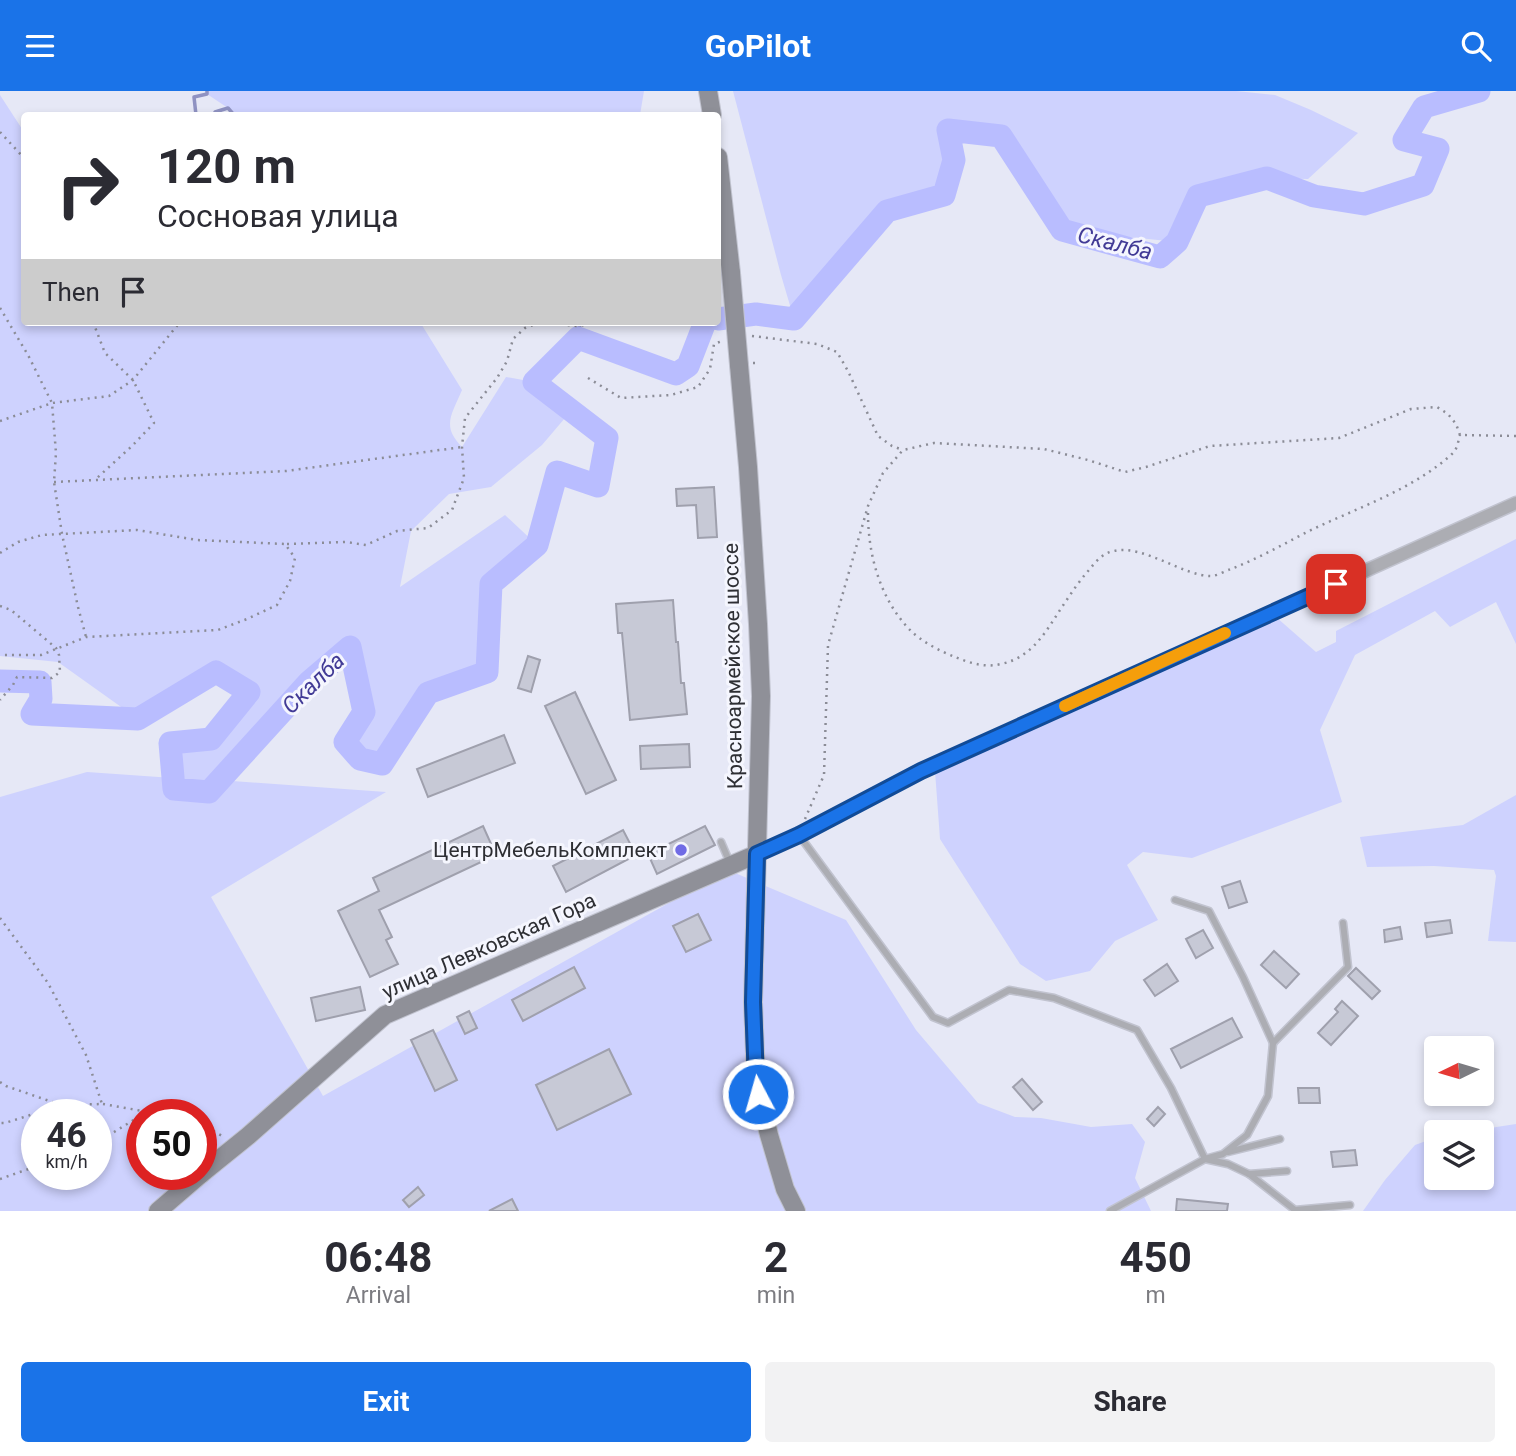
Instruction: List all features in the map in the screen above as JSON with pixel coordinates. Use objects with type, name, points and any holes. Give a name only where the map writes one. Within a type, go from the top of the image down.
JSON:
[{"type":"main road","points":[[708,91],[712,112]]},
{"type":"main road","name":"Красноармейское шоссе","points":[[721,184],[748,467],[761,697],[753,1002],[756,1080],[785,1189],[796,1211]]},
{"type":"main road","name":"улица Левковская Гора","points":[[217,1161],[385,1015],[757,854]]},
{"type":"main road","name":"улица Левковская Гора","points":[[158,1211],[182,1190]]},
{"type":"street","points":[[757,854],[921,771],[1516,503]]},
{"type":"lane","points":[[799,835],[933,1017],[947,1023],[1009,990],[1054,998],[1137,1030],[1171,1089],[1205,1159]]},
{"type":"lane","points":[[721,842],[731,865]]},
{"type":"lane","points":[[1175,900],[1209,911],[1273,1043],[1268,1096],[1247,1135],[1223,1154]]},
{"type":"lane","points":[[1273,1043],[1348,967],[1343,923]]},
{"type":"lane","points":[[1110,1211],[1205,1159],[1280,1139]]},
{"type":"lane","points":[[1205,1159],[1228,1164],[1249,1174],[1295,1210],[1350,1205]]},
{"type":"lane","points":[[1249,1174],[1287,1171]]},
{"type":"path","points":[[0,132],[21,156]]},
{"type":"path","points":[[0,308],[52,403],[56,453],[54,482],[62,534],[86,637]]},
{"type":"path","points":[[95,326],[105,353],[133,380],[154,423],[96,479]]},
{"type":"path","points":[[0,421],[52,403],[109,396],[133,380],[177,326]]},
{"type":"path","points":[[0,552],[18,542],[41,535],[137,530],[197,540],[285,544],[346,542],[366,545],[397,531],[428,528],[452,510],[464,478],[462,447],[465,418],[497,378],[507,361],[513,339],[530,326]]},
{"type":"path","points":[[742,335],[817,344],[837,352],[878,436],[891,446],[903,450],[934,443],[1044,449],[1125,472],[1210,446],[1339,438],[1411,409],[1437,407],[1448,414],[1460,435],[1455,452],[1393,493],[1247,563],[1212,576],[1128,551],[1114,550],[1101,556],[1082,578],[1046,633],[1027,654],[1001,665],[973,665],[941,651],[911,631],[889,602],[875,569],[868,537],[868,506]]},
{"type":"path","points":[[588,378],[621,397],[671,395],[698,387],[709,369],[714,344],[723,341]]},
{"type":"path","points":[[1460,435],[1516,436]]},
{"type":"path","points":[[54,482],[286,471],[462,447]]},
{"type":"path","points":[[799,835],[824,775],[828,645],[868,506],[883,474],[903,450]]},
{"type":"path","points":[[0,655],[41,655],[86,637],[218,630],[277,605],[290,581],[295,558],[285,544]]},
{"type":"path","points":[[0,605],[10,610],[56,648],[60,672],[52,678],[17,677],[0,700]]},
{"type":"path","points":[[0,918],[48,983],[86,1055],[100,1099]]},
{"type":"path","points":[[0,1082],[44,1099]]},
{"type":"path","points":[[0,1123],[21,1118]]},
{"type":"path","points":[[217,1133],[225,1137],[248,1136]]},
{"type":"path","points":[[0,1179],[21,1172]]},
{"type":"shaded area","points":[[207,91],[644,91],[640,112],[231,112],[207,94]]},
{"type":"shaded area","points":[[733,91],[1236,91],[1275,95],[1358,133],[1308,179],[1267,178],[1198,196],[1177,242],[1062,230],[1001,136],[949,130],[954,160],[944,195],[887,211],[794,319]]},
{"type":"shaded area","points":[[0,95],[21,127],[21,326],[422,326],[462,390],[452,413],[450,426],[462,447],[506,377],[534,382],[565,418],[542,445],[491,487],[449,494],[411,531],[400,587],[505,515],[537,545],[491,584],[487,672],[428,693],[382,764],[360,759],[345,742],[364,712],[350,647],[309,682],[219,780],[386,792],[211,897],[323,1096],[728,870],[846,920],[916,1030],[978,1103],[1015,1117],[1041,1118],[1091,1127],[1132,1124],[1145,1142],[1135,1178],[1151,1211],[0,1211],[0,797],[87,772],[173,778],[170,743],[211,738],[249,692],[216,672],[138,719],[58,662],[0,656]]},
{"type":"shaded area","points":[[1516,539],[1516,644],[1496,602],[1450,627],[1435,611],[1355,655],[1320,730],[1342,802],[1192,858],[1143,852],[1127,865],[1158,920],[1115,941],[1090,971],[1046,981],[1020,964],[940,839],[935,771],[1276,617],[1316,652],[1336,642],[1336,631]]},
{"type":"shaded area","points":[[1516,795],[1516,942],[1488,941],[1496,876],[1494,870],[1434,866],[1367,867],[1360,837],[1463,825]]},
{"type":"shaded area","points":[[1516,1124],[1516,1211],[1363,1211],[1415,1145],[1424,1142],[1424,1190],[1494,1190],[1494,1127]]},
{"type":"building","points":[[714,487],[717,537],[698,538],[696,505],[677,506],[676,489]]},
{"type":"building","points":[[673,600],[681,683],[684,683],[687,714],[630,720],[622,633],[618,633],[616,604]]},
{"type":"building","points":[[528,656],[540,660],[531,692],[518,688]]},
{"type":"building","points":[[575,692],[616,780],[586,794],[545,706]]},
{"type":"building","points":[[504,735],[515,763],[428,797],[417,769]]},
{"type":"building","points":[[689,744],[690,767],[641,769],[640,746]]},
{"type":"building","points":[[483,826],[496,855],[379,910],[392,937],[386,940],[398,964],[370,977],[338,911],[379,891],[373,878]]},
{"type":"building","name":"ЦентрМебельКомплект","points":[[705,826],[715,845],[657,874],[648,854]]},
{"type":"building","points":[[623,830],[636,855],[566,892],[553,866]]},
{"type":"building","points":[[1240,881],[1247,902],[1229,908],[1222,887]]},
{"type":"building","points":[[698,914],[711,940],[686,952],[673,926]]},
{"type":"building","points":[[1450,920],[1452,933],[1427,937],[1425,923]]},
{"type":"building","points":[[1400,927],[1402,939],[1385,942],[1384,930]]},
{"type":"building","points":[[1203,930],[1213,948],[1196,958],[1186,939]]},
{"type":"building","points":[[1274,951],[1299,974],[1286,988],[1261,965]]},
{"type":"building","points":[[1167,964],[1178,981],[1155,996],[1144,980]]},
{"type":"building","points":[[574,967],[585,988],[523,1021],[512,1000]]},
{"type":"building","points":[[1356,968],[1380,991],[1372,999],[1348,976]]},
{"type":"building","points":[[360,987],[365,1010],[316,1021],[311,998]]},
{"type":"building","points":[[1342,1001],[1358,1016],[1331,1045],[1318,1033],[1338,1012],[1335,1009]]},
{"type":"building","points":[[469,1011],[477,1028],[465,1034],[457,1017]]},
{"type":"building","points":[[1232,1018],[1242,1037],[1181,1068],[1171,1049]]},
{"type":"building","points":[[433,1030],[457,1080],[435,1091],[411,1040]]},
{"type":"building","points":[[609,1049],[631,1094],[557,1130],[536,1085]]},
{"type":"building","points":[[1022,1079],[1042,1102],[1033,1110],[1013,1087]]},
{"type":"building","points":[[1298,1088],[1319,1088],[1320,1103],[1299,1103]]},
{"type":"building","points":[[1158,1107],[1165,1114],[1154,1126],[1147,1119]]},
{"type":"building","points":[[1355,1150],[1357,1165],[1333,1167],[1331,1152]]},
{"type":"building","points":[[418,1187],[424,1195],[409,1207],[403,1200]]},
{"type":"building","points":[[512,1199],[518,1211],[489,1211]]},
{"type":"building","points":[[1177,1199],[1228,1204],[1227,1211],[1176,1211]]},
{"type":"waterway","points":[[196,112],[194,97],[207,94],[207,91]]},
{"type":"waterway","name":"Скалба","points":[[721,319],[756,314],[794,319],[887,211],[944,195],[954,160],[948,130],[1001,136],[1062,230],[1160,257],[1177,242],[1198,196],[1267,178],[1314,196],[1364,204],[1423,185],[1438,149],[1404,140],[1424,107],[1479,91]]},
{"type":"waterway","points":[[215,112],[228,108],[231,112]]},
{"type":"waterway","points":[[578,338],[580,326]]},
{"type":"waterway","name":"Скалба","points":[[0,681],[40,682],[41,699],[32,714],[138,719],[216,672],[249,692],[211,739],[170,743],[174,789],[209,792],[309,682],[350,647],[364,712],[345,742],[360,759],[382,764],[428,693],[487,672],[491,584],[537,545],[557,472],[598,486],[607,438],[534,382],[578,338],[676,374],[688,366],[703,326]]},
{"type":"slow traffic","points":[[1065,706],[1225,633]]},
{"type":"place","name":"ЦентрМебельКомплект","points":[[681,850]]},
{"type":"route","points":[[758,1094],[753,1002],[757,854],[921,771],[1336,584]]}]
